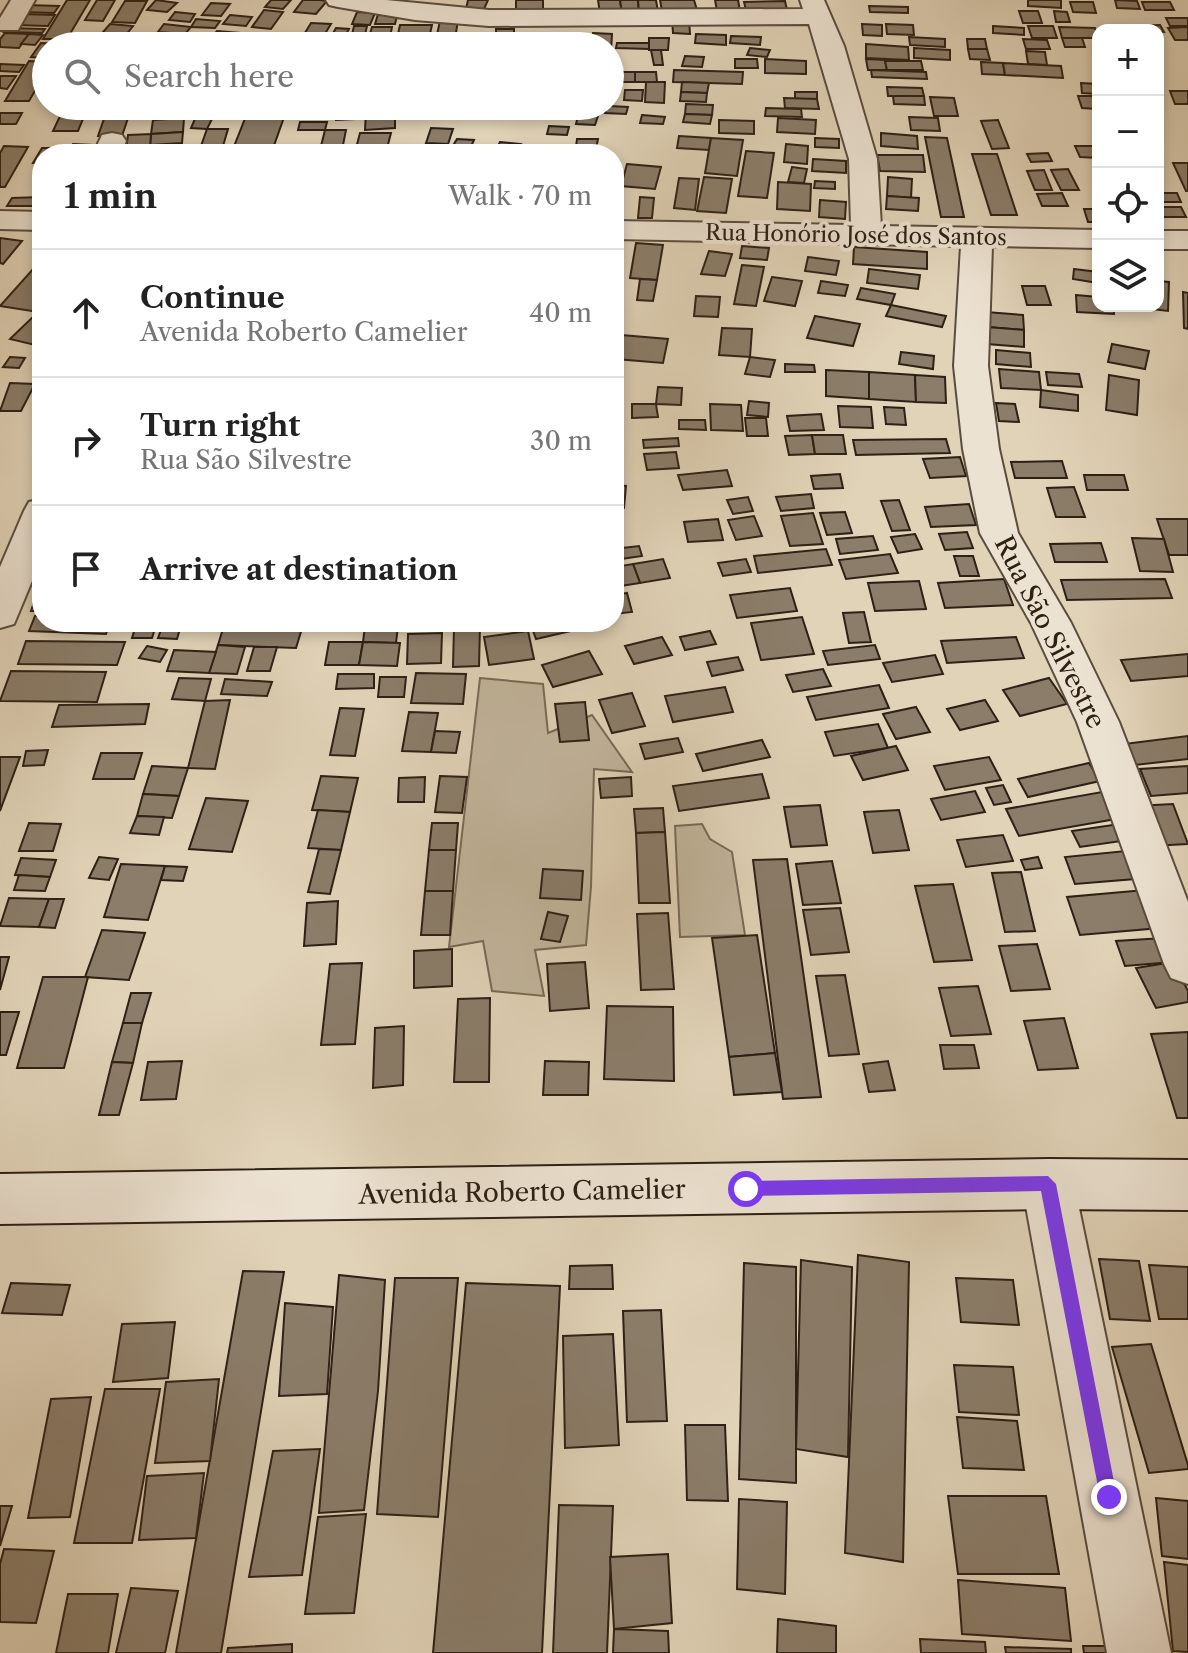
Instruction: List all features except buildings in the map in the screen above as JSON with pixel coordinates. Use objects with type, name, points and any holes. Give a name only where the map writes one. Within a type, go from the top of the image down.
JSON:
[{"type":"street","points":[[9,25],[23,0]]},
{"type":"street","points":[[338,0],[415,12],[814,8],[831,46],[863,159],[866,235]]},
{"type":"street","points":[[0,220],[32,221]]},
{"type":"street","name":"Rua Honório José dos Santos","points":[[624,230],[1092,239]]},
{"type":"street","name":"Rua São Silvestre","points":[[977,239],[971,366],[981,449],[999,533],[1051,623],[1098,722],[1188,964]]},
{"type":"street","points":[[1164,240],[1188,240]]},
{"type":"street","points":[[0,614],[32,536]]},
{"type":"street","points":[[1048,1184],[1139,1653]]},
{"type":"street","name":"Avenida Roberto Camelier","points":[[0,1199],[1048,1184],[1188,1185]]},
{"type":"shaded area","points":[[480,678],[543,684],[548,733],[592,715],[632,772],[594,769],[586,945],[535,950],[544,996],[492,991],[483,941],[449,947]]},
{"type":"shaded area","points":[[702,824],[710,839],[732,852],[745,935],[680,937],[675,826]]},
{"type":"route","points":[[746,1189],[1048,1184],[1109,1497]]}]
